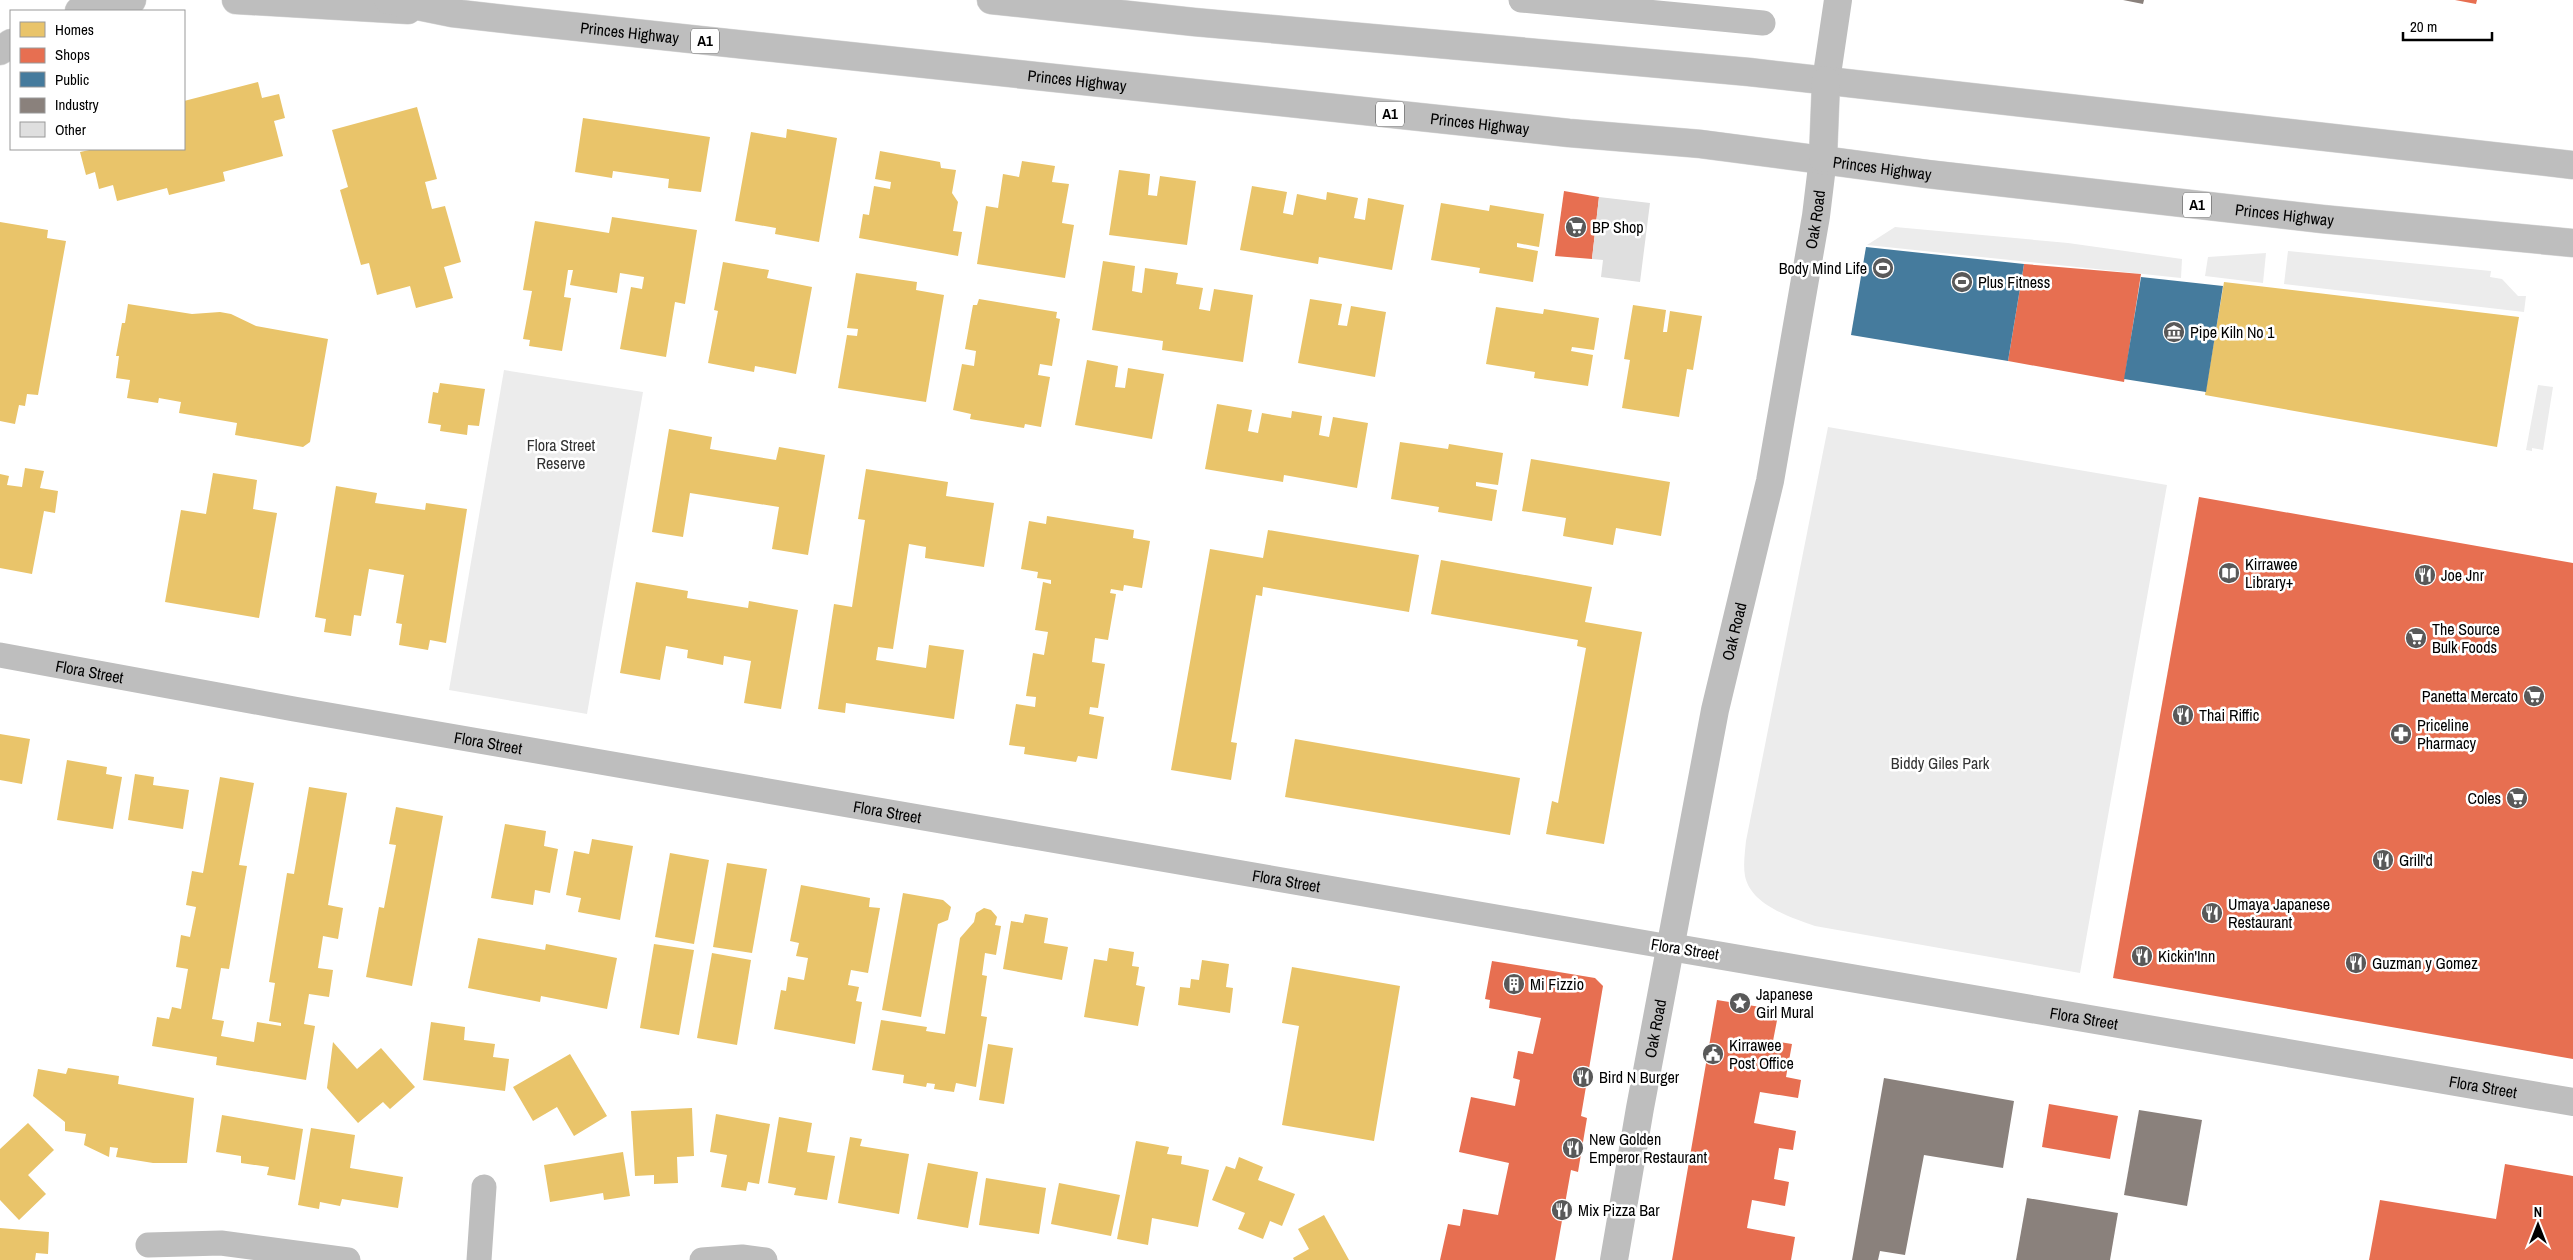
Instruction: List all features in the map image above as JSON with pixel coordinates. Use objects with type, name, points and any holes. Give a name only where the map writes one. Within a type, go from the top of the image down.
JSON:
[{"type":"main road","points":[[84,10],[132,0]]},
{"type":"main road","name":"A1","points":[[236,0],[452,13]]},
{"type":"main road","name":"Princes Highway","points":[[388,0],[452,13],[1568,133],[1701,144],[1823,158],[1928,174],[2283,214],[2573,243]]},
{"type":"main road","points":[[991,0],[1194,22],[1615,59],[1826,81],[2573,165]]},
{"type":"main road","name":"Oak Road","points":[[1614,1260],[1715,710],[1770,481],[1816,216],[1823,158],[1826,81],[1838,0]]},
{"type":"main road","name":"Flora Street","points":[[1670,947],[2573,1102]]},
{"type":"street","points":[[1521,0],[1763,23]]},
{"type":"street","name":"Flora Street","points":[[0,655],[294,710],[1670,947]]},
{"type":"street","points":[[480,1260],[484,1186]]},
{"type":"street","points":[[148,1245],[221,1243],[348,1260]]},
{"type":"street","points":[[702,1260],[742,1257],[765,1260]]},
{"type":"green space","points":[[1895,227],[2068,243],[2182,259],[2181,278],[1867,245]]},
{"type":"green space","points":[[2288,251],[2491,271],[2490,277],[2502,279],[2518,296],[2526,296],[2524,312],[2284,284]]},
{"type":"green space","points":[[2266,253],[2263,283],[2205,276],[2208,257]]},
{"type":"green space","name":"Flora Street Reserve","points":[[504,370],[643,392],[587,714],[449,690]]},
{"type":"green space","points":[[2538,385],[2553,387],[2543,450],[2532,448],[2532,451],[2526,450]]},
{"type":"green space","name":"Biddy Giles Park","points":[[1828,427],[2167,485],[2080,973],[1815,926],[1773,909],[1755,895],[1749,886],[1744,872],[1746,841]]},
{"type":"building: Homes","points":[[258,82],[262,98],[279,94],[285,118],[274,121],[283,156],[223,172],[225,181],[169,195],[167,188],[117,201],[113,185],[99,189],[95,172],[86,175],[80,152],[89,150],[185,150],[185,101]]},
{"type":"building: Homes","points":[[417,107],[437,179],[425,182],[432,209],[445,206],[461,262],[444,267],[453,298],[416,308],[410,286],[377,295],[369,263],[361,265],[340,190],[348,187],[332,130]]},
{"type":"building: Homes","points":[[583,118],[710,137],[701,192],[668,188],[669,179],[613,171],[612,178],[575,172]]},
{"type":"building: Homes","points":[[787,129],[837,138],[819,242],[775,234],[776,228],[735,221],[751,132],[786,138]]},
{"type":"building: Homes","points":[[880,151],[940,162],[941,168],[956,170],[952,193],[958,202],[953,231],[962,232],[958,256],[859,238],[863,214],[869,215],[874,186],[890,189],[891,182],[875,179]]},
{"type":"building: Homes","points":[[1022,161],[1055,166],[1052,182],[1069,184],[1062,223],[1074,225],[1065,278],[977,264],[986,206],[998,208],[1003,174],[1019,177]]},
{"type":"building: Homes","points":[[1119,170],[1150,174],[1148,195],[1157,196],[1160,176],[1196,181],[1187,245],[1109,235]]},
{"type":"building: Homes","points":[[1252,186],[1287,192],[1283,213],[1293,215],[1297,194],[1326,200],[1327,192],[1358,198],[1354,218],[1365,220],[1368,198],[1404,205],[1392,270],[1319,257],[1318,264],[1240,250]]},
{"type":"building: Homes","points":[[1441,203],[1489,211],[1490,205],[1544,214],[1539,247],[1517,243],[1517,247],[1538,251],[1533,282],[1479,273],[1480,268],[1431,260]]},
{"type":"building: Homes","points":[[612,217],[697,230],[685,304],[675,302],[666,357],[620,349],[631,287],[642,289],[644,277],[620,273],[617,293],[570,285],[573,270],[568,270],[564,297],[571,298],[562,351],[529,346],[530,340],[523,339],[532,291],[523,290],[535,221],[609,233]]},
{"type":"building: Homes","points":[[0,222],[48,230],[47,238],[66,241],[38,395],[27,394],[25,406],[19,405],[15,424],[0,421]]},
{"type":"building: Homes","points":[[1103,261],[1135,266],[1132,291],[1142,293],[1145,268],[1178,273],[1176,284],[1203,288],[1199,309],[1210,311],[1214,289],[1253,295],[1243,362],[1162,350],[1163,341],[1092,330]]},
{"type":"building: Homes","points":[[723,262],[769,270],[767,278],[812,287],[796,374],[755,366],[754,372],[708,363],[718,311],[714,310]]},
{"type":"building: Homes","points":[[856,273],[917,282],[916,290],[944,295],[926,402],[838,388],[847,335],[857,336],[858,329],[847,328]]},
{"type":"building: Homes","points":[[2224,282],[2519,317],[2497,447],[2205,395]]},
{"type":"building: Homes","points":[[979,299],[1057,312],[1056,318],[1060,319],[1052,366],[1040,364],[1038,375],[1050,377],[1041,427],[1025,424],[1024,428],[970,419],[971,414],[953,410],[962,364],[974,366],[976,351],[965,349],[973,305],[977,305]]},
{"type":"building: Homes","points":[[1310,299],[1342,304],[1338,325],[1347,326],[1351,306],[1386,312],[1375,377],[1298,363]]},
{"type":"building: Homes","points":[[128,304],[192,314],[220,312],[231,314],[256,326],[328,339],[310,442],[303,447],[235,435],[237,423],[179,413],[181,402],[159,398],[158,403],[127,398],[130,380],[116,378],[119,356],[116,356],[122,323],[125,323]]},
{"type":"building: Homes","points":[[1633,305],[1666,310],[1663,332],[1667,332],[1670,311],[1702,316],[1693,370],[1687,369],[1679,417],[1622,408],[1630,360],[1624,359]]},
{"type":"building: Homes","points":[[1496,307],[1543,314],[1544,309],[1599,318],[1594,350],[1572,347],[1571,351],[1593,355],[1588,386],[1534,378],[1535,372],[1486,364]]},
{"type":"building: Homes","points":[[1087,360],[1118,366],[1115,387],[1125,388],[1128,368],[1164,374],[1152,439],[1075,425]]},
{"type":"building: Homes","points":[[440,383],[485,389],[479,426],[468,425],[467,435],[440,431],[441,425],[428,423],[433,392],[438,393]]},
{"type":"building: Homes","points":[[1217,404],[1252,410],[1248,431],[1258,433],[1262,413],[1291,418],[1292,411],[1322,416],[1319,435],[1329,437],[1333,417],[1368,423],[1357,488],[1284,475],[1283,482],[1205,469]]},
{"type":"building: Homes","points":[[669,429],[712,437],[710,449],[776,460],[779,447],[825,455],[808,555],[772,549],[779,507],[690,493],[683,537],[652,532]]},
{"type":"building: Homes","points":[[1400,442],[1448,449],[1449,444],[1503,453],[1498,485],[1476,482],[1476,486],[1497,490],[1492,521],[1438,512],[1439,507],[1391,499]]},
{"type":"building: Homes","points":[[1531,459],[1670,482],[1661,536],[1616,528],[1613,545],[1563,536],[1566,518],[1522,511]]},
{"type":"building: Homes","points":[[25,468],[44,471],[40,488],[58,491],[55,513],[44,511],[32,574],[0,568],[0,474],[9,476],[7,485],[22,487]]},
{"type":"building: Homes","points":[[866,469],[948,482],[946,496],[994,503],[984,567],[925,558],[926,547],[909,544],[893,649],[878,647],[876,660],[926,668],[929,645],[964,650],[954,719],[846,703],[845,713],[818,709],[834,604],[852,607],[865,520],[858,519]]},
{"type":"building: Homes","points":[[213,473],[257,480],[253,509],[277,513],[259,618],[165,602],[181,510],[206,514]]},
{"type":"building: Homes","points":[[336,486],[377,493],[375,503],[425,510],[426,503],[467,509],[446,643],[430,640],[428,650],[399,645],[402,624],[396,623],[404,575],[369,569],[361,616],[354,615],[351,636],[324,632],[326,619],[315,617]]},
{"type":"building: Homes","points":[[1047,516],[1134,530],[1133,538],[1150,541],[1142,588],[1124,585],[1123,591],[1111,589],[1110,593],[1116,594],[1108,640],[1095,638],[1092,662],[1105,664],[1098,708],[1090,707],[1089,714],[1104,717],[1097,759],[1078,756],[1076,762],[1024,754],[1025,747],[1009,745],[1016,704],[1035,707],[1036,697],[1026,696],[1033,653],[1044,655],[1048,632],[1035,630],[1043,582],[1051,584],[1051,580],[1037,578],[1038,572],[1021,569],[1029,521],[1046,524]]},
{"type":"building: Homes","points":[[1268,530],[1419,555],[1409,612],[1263,587],[1262,596],[1256,595],[1231,742],[1237,743],[1231,780],[1171,770],[1210,549],[1263,558]]},
{"type":"building: Homes","points":[[1441,560],[1592,587],[1585,622],[1642,632],[1604,844],[1546,834],[1552,801],[1558,803],[1586,648],[1577,646],[1578,640],[1431,614]]},
{"type":"building: Homes","points":[[636,582],[688,591],[687,598],[748,608],[749,601],[798,610],[781,709],[744,703],[751,661],[724,656],[723,665],[687,658],[688,650],[666,646],[660,680],[620,673]]},
{"type":"building: Homes","points":[[0,734],[30,739],[22,784],[0,780]]},
{"type":"building: Homes","points":[[1295,739],[1520,778],[1510,835],[1285,797]]},
{"type":"building: Homes","points":[[67,760],[107,767],[106,774],[122,777],[113,829],[57,820]]},
{"type":"building: Homes","points":[[135,774],[154,777],[153,785],[189,790],[183,829],[128,820]]},
{"type":"building: Homes","points":[[220,777],[254,783],[239,865],[247,866],[229,969],[221,968],[212,1019],[224,1021],[221,1036],[254,1042],[257,1022],[281,1026],[281,1023],[269,1021],[275,983],[269,982],[287,873],[294,874],[309,787],[347,793],[328,905],[343,908],[338,939],[323,936],[318,968],[333,970],[329,997],[309,994],[304,1024],[315,1026],[306,1080],[216,1065],[217,1057],[152,1046],[157,1017],[169,1019],[172,1007],[181,1009],[188,969],[176,967],[181,935],[190,937],[196,907],[186,905],[192,871],[203,873]]},
{"type":"building: Homes","points":[[396,807],[443,816],[412,986],[366,977],[379,907],[384,908],[396,845],[389,844]]},
{"type":"building: Homes","points":[[505,824],[546,831],[544,846],[558,849],[550,893],[535,890],[533,905],[491,898]]},
{"type":"building: Homes","points":[[592,839],[633,846],[620,920],[578,912],[581,898],[566,895],[574,851],[589,854]]},
{"type":"building: Homes","points":[[670,853],[709,860],[694,944],[655,937]]},
{"type":"building: Homes","points":[[727,863],[767,869],[752,953],[713,947]]},
{"type":"building: Homes","points":[[801,885],[870,898],[869,907],[880,908],[868,973],[851,970],[848,985],[859,987],[856,1001],[862,1002],[855,1044],[774,1029],[781,990],[786,991],[788,977],[804,980],[808,958],[796,956],[799,943],[790,941]]},
{"type":"building: Homes","points":[[903,893],[943,900],[951,907],[948,920],[938,924],[921,1017],[882,1010]]},
{"type":"building: Homes","points":[[984,908],[991,910],[997,917],[995,925],[1001,926],[996,955],[985,953],[982,975],[987,976],[981,1016],[987,1017],[976,1087],[956,1083],[954,1092],[934,1089],[935,1084],[927,1083],[926,1087],[903,1083],[904,1075],[872,1070],[881,1020],[927,1027],[926,1031],[945,1034],[960,938],[974,922],[976,913]]},
{"type":"building: Homes","points":[[1025,914],[1048,918],[1044,943],[1068,947],[1062,980],[1003,969],[1011,921],[1023,923]]},
{"type":"building: Homes","points":[[478,938],[545,950],[546,944],[617,958],[607,1009],[541,996],[540,1002],[468,988]]},
{"type":"building: Homes","points":[[654,944],[694,950],[679,1035],[640,1028]]},
{"type":"building: Homes","points":[[1109,948],[1134,952],[1132,966],[1139,967],[1136,985],[1145,987],[1138,1026],[1084,1017],[1094,959],[1107,961]]},
{"type":"building: Homes","points":[[712,953],[751,960],[737,1045],[697,1038]]},
{"type":"building: Homes","points":[[1202,960],[1229,964],[1226,987],[1233,988],[1230,1013],[1178,1005],[1180,987],[1190,988],[1191,979],[1199,980]]},
{"type":"building: Homes","points":[[1292,967],[1400,986],[1374,1141],[1282,1125],[1299,1026],[1282,1023]]},
{"type":"building: Homes","points":[[431,1022],[465,1027],[464,1040],[495,1044],[493,1057],[509,1059],[505,1091],[423,1080]]},
{"type":"building: Homes","points":[[333,1042],[357,1069],[381,1048],[415,1087],[390,1109],[383,1102],[358,1123],[327,1088]]},
{"type":"building: Homes","points":[[988,1044],[1013,1048],[1004,1104],[979,1100]]},
{"type":"building: Homes","points":[[570,1054],[607,1116],[574,1136],[557,1107],[533,1121],[513,1087]]},
{"type":"building: Homes","points":[[68,1068],[119,1076],[118,1084],[194,1098],[187,1163],[153,1163],[116,1157],[118,1148],[110,1147],[109,1157],[84,1145],[86,1134],[65,1131],[65,1122],[33,1096],[38,1069],[66,1074]]},
{"type":"building: Homes","points":[[692,1108],[694,1156],[677,1157],[678,1183],[654,1184],[654,1175],[635,1176],[631,1111]]},
{"type":"building: Homes","points":[[716,1114],[770,1124],[759,1184],[748,1182],[746,1191],[721,1187],[727,1155],[710,1152]]},
{"type":"building: Homes","points":[[222,1115],[303,1129],[295,1180],[267,1175],[269,1167],[241,1163],[241,1156],[216,1152]]},
{"type":"building: Homes","points":[[779,1117],[812,1123],[807,1152],[835,1156],[827,1200],[794,1195],[796,1188],[768,1183]]},
{"type":"building: Homes","points":[[28,1123],[54,1150],[28,1175],[46,1194],[19,1220],[0,1200],[0,1149]]},
{"type":"building: Homes","points":[[311,1128],[355,1135],[350,1168],[403,1177],[398,1208],[342,1199],[340,1206],[320,1202],[319,1209],[298,1205]]},
{"type":"building: Homes","points":[[850,1137],[862,1139],[860,1146],[909,1154],[899,1214],[838,1203]]},
{"type":"building: Homes","points":[[1136,1141],[1169,1147],[1167,1154],[1182,1156],[1181,1164],[1209,1170],[1198,1227],[1152,1218],[1148,1245],[1117,1239]]},
{"type":"building: Homes","points":[[623,1152],[630,1196],[604,1200],[603,1193],[550,1202],[544,1165]]},
{"type":"building: Homes","points":[[1239,1157],[1263,1167],[1258,1180],[1295,1194],[1282,1226],[1270,1221],[1263,1239],[1238,1229],[1245,1213],[1212,1200],[1226,1166],[1235,1169]]},
{"type":"building: Homes","points":[[928,1163],[978,1172],[968,1228],[917,1219]]},
{"type":"building: Homes","points":[[986,1178],[1046,1188],[1039,1234],[979,1225]]},
{"type":"building: Homes","points":[[1059,1183],[1120,1195],[1111,1236],[1051,1224]]},
{"type":"building: Homes","points":[[1324,1215],[1349,1260],[1294,1260],[1293,1258],[1309,1249],[1298,1229]]},
{"type":"building: Homes","points":[[0,1228],[49,1232],[48,1254],[36,1253],[35,1260],[0,1260]]},
{"type":"building: Shops","points":[[2455,0],[2477,0],[2476,4]]},
{"type":"building: Shops","points":[[1564,191],[1599,197],[1592,259],[1555,256]]},
{"type":"building: Shops","points":[[2024,264],[2141,274],[2124,382],[2008,361]]},
{"type":"building: Shops","points":[[2199,497],[2573,563],[2573,1059],[2113,978]]},
{"type":"building: Shops","points":[[1492,961],[1595,978],[1603,986],[1581,1116],[1587,1118],[1578,1172],[1571,1170],[1555,1260],[1440,1260],[1448,1224],[1460,1226],[1463,1209],[1498,1215],[1509,1163],[1459,1152],[1471,1097],[1515,1106],[1520,1080],[1513,1078],[1518,1051],[1533,1054],[1541,1018],[1489,1008],[1490,1000],[1485,999]]},
{"type":"building: Shops","points":[[1717,1000],[1779,1010],[1773,1041],[1792,1044],[1786,1077],[1801,1080],[1798,1098],[1760,1092],[1754,1123],[1796,1131],[1793,1150],[1779,1148],[1774,1179],[1789,1182],[1785,1206],[1752,1200],[1747,1228],[1795,1237],[1791,1260],[1672,1260]]},
{"type":"building: Shops","points":[[2049,1104],[2118,1116],[2110,1159],[2042,1147]]},
{"type":"building: Shops","points":[[2505,1164],[2573,1176],[2573,1260],[2369,1260],[2380,1200],[2496,1219]]},
{"type":"building: Public","points":[[1866,247],[2024,264],[2008,361],[1851,335]]},
{"type":"building: Public","name":"Pipe Kiln No 1","points":[[2141,277],[2223,286],[2206,392],[2124,379]]},
{"type":"building: Industry","points":[[2123,0],[2144,0],[2143,4]]},
{"type":"building: Industry","points":[[1884,1078],[2014,1101],[2003,1168],[1924,1155],[1905,1255],[1880,1251],[1878,1260],[1852,1260]]},
{"type":"building: Industry","points":[[2139,1110],[2202,1120],[2187,1206],[2124,1195]]},
{"type":"building: Industry","points":[[2027,1198],[2118,1213],[2110,1260],[2016,1260]]},
{"type":"building: Other","points":[[1599,197],[1650,203],[1640,282],[1601,277],[1603,260],[1592,259]]},
{"type":"place","name":"BP Shop","points":[[1576,227]]},
{"type":"place","name":"Body Mind Life","points":[[1883,268]]},
{"type":"place","name":"Plus Fitness","points":[[1962,282]]},
{"type":"place","name":"Pipe Kiln No 1","points":[[2174,332]]},
{"type":"place","name":"Kirrawee Library+","points":[[2229,573]]},
{"type":"place","name":"Joe Jnr","points":[[2425,575]]},
{"type":"place","name":"The Source Bulk Foods","points":[[2416,638]]},
{"type":"place","name":"Panetta Mercato","points":[[2534,696]]},
{"type":"place","name":"Thai Riffic","points":[[2183,715]]},
{"type":"place","name":"Priceline Pharmacy","points":[[2401,734]]},
{"type":"place","name":"Coles","points":[[2517,798]]},
{"type":"place","name":"Grill'd","points":[[2383,860]]},
{"type":"place","name":"Umaya Japanese Restaurant","points":[[2212,913]]},
{"type":"place","name":"Kickin'Inn","points":[[2142,956]]},
{"type":"place","name":"Guzman y Gomez","points":[[2356,963]]},
{"type":"place","name":"Mi Fizzio","points":[[1514,984]]},
{"type":"place","name":"Japanese Girl Mural","points":[[1740,1003]]},
{"type":"place","name":"Kirrawee Post Office","points":[[1713,1054]]},
{"type":"place","name":"Bird N Burger","points":[[1583,1077]]},
{"type":"place","name":"New Golden Emperor Restaurant","points":[[1573,1148]]},
{"type":"place","name":"Mix Pizza Bar","points":[[1562,1210]]}]
